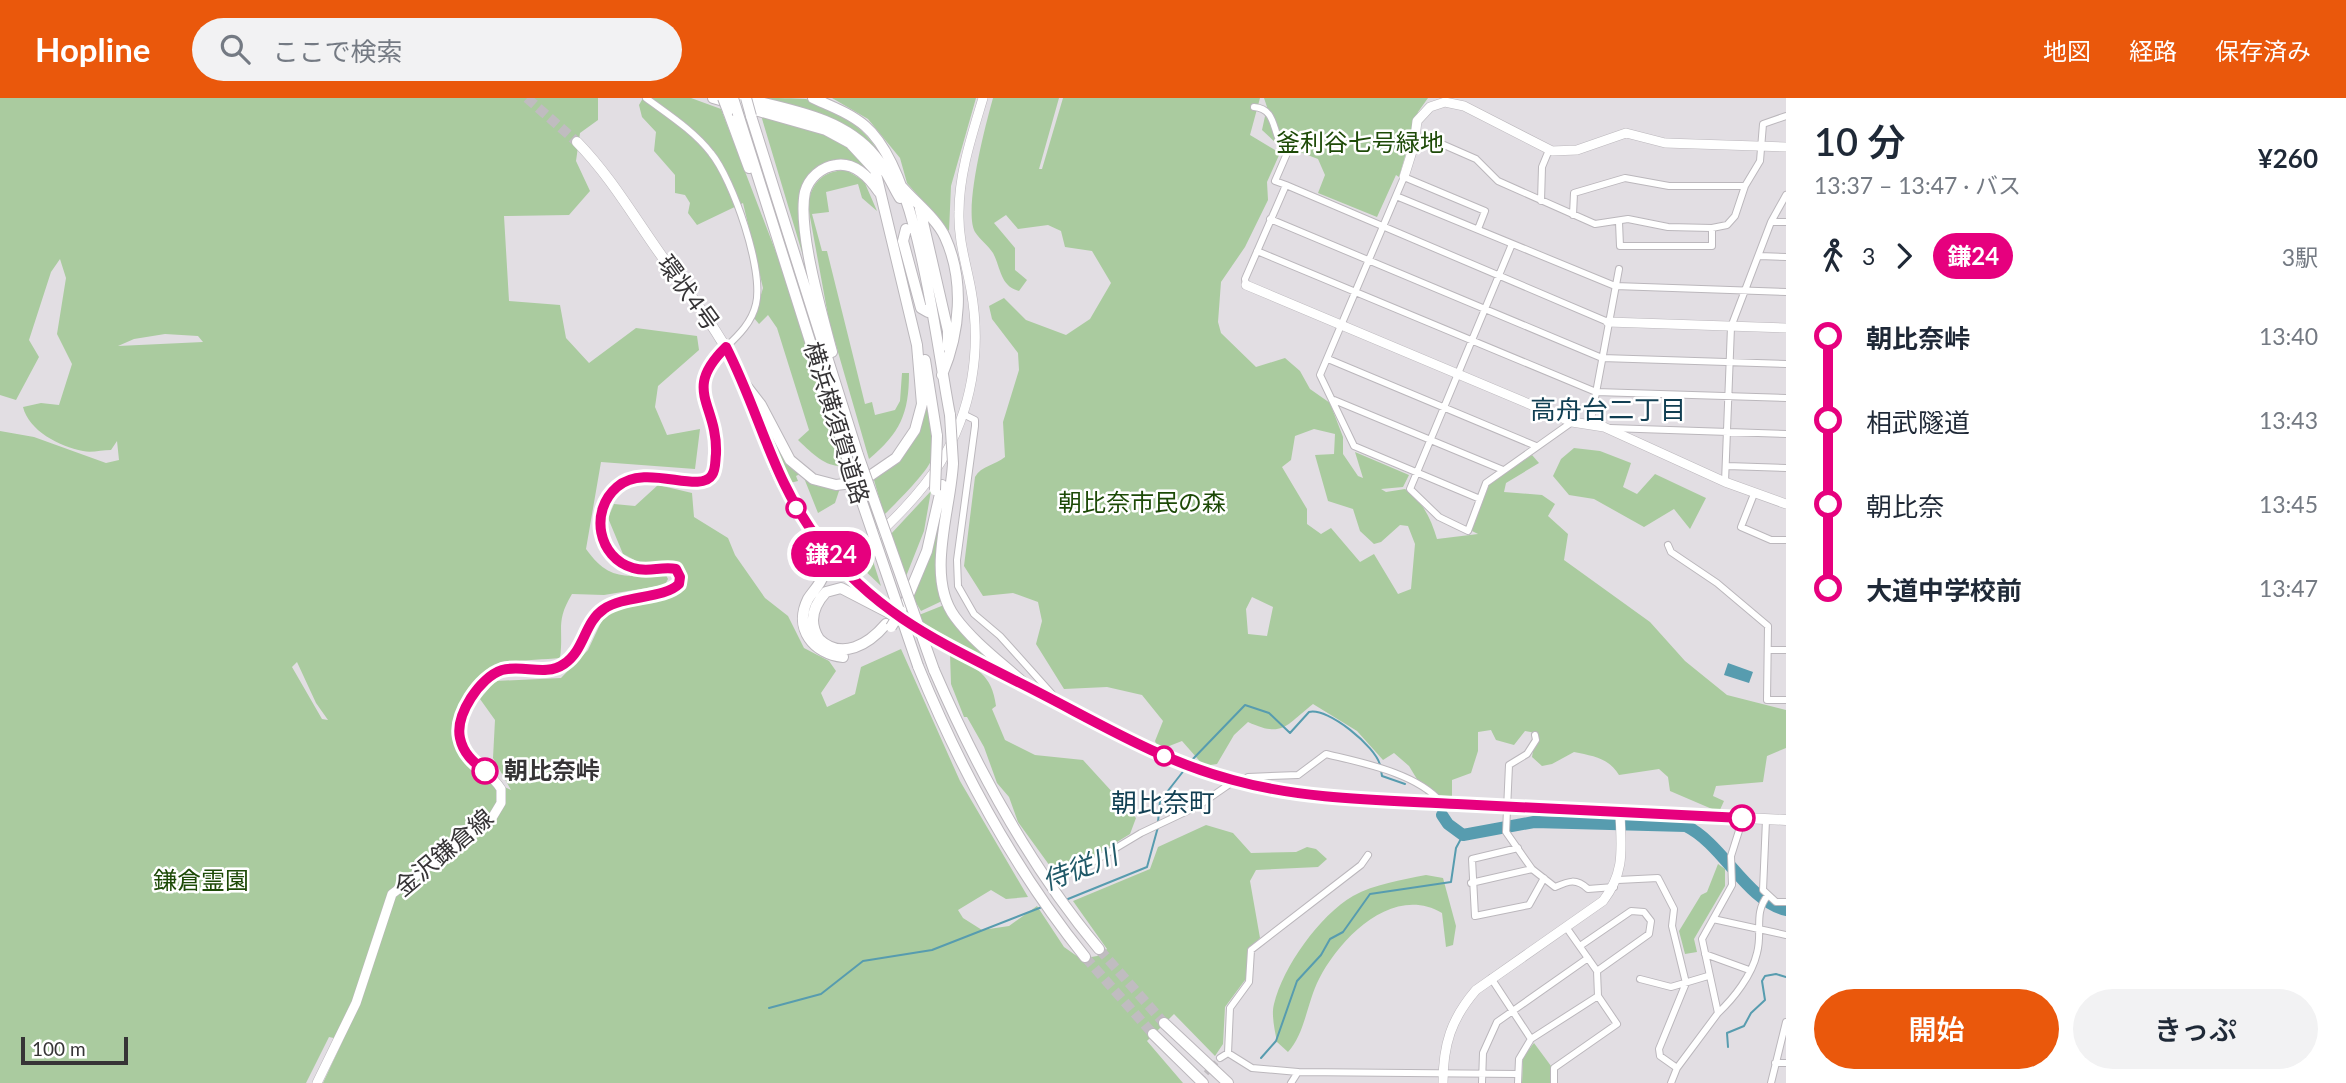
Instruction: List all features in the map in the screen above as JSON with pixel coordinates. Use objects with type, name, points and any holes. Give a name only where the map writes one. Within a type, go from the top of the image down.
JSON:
[{"type":"highway","points":[[713,98],[810,123],[838,135],[869,161],[879,179],[889,222],[887,242],[905,319],[914,334],[928,373],[940,434]]},
{"type":"highway","points":[[723,98],[733,112]]},
{"type":"highway","name":"横浜横須賀道路","points":[[733,98],[733,112],[783,259],[853,457],[934,670],[974,756],[1030,854],[1099,949]]},
{"type":"highway","points":[[744,98],[813,115],[845,130],[876,157],[908,212],[906,229],[928,313],[940,328]]},
{"type":"highway","name":"横浜横須賀道路","points":[[744,98],[851,433],[853,457],[918,666],[968,778],[1015,860],[1085,957]]},
{"type":"highway","points":[[813,98],[864,126],[883,148],[901,185],[940,328],[942,378],[938,487],[921,550],[901,604],[891,622],[875,644],[855,655],[830,655],[813,645],[807,637],[804,618],[808,599],[824,574],[822,544]]},
{"type":"highway","points":[[851,433],[817,290],[805,224],[805,194],[819,172],[845,165],[863,173],[883,197]]},
{"type":"highway","points":[[901,185],[945,235],[959,313],[953,348],[942,378],[950,415],[953,463],[940,563],[944,597],[966,631],[1026,685]]},
{"type":"highway","points":[[919,206],[947,363]]},
{"type":"highway","points":[[744,383],[761,405],[790,460],[802,471],[824,483],[849,485],[885,467],[907,445],[915,430],[923,391],[914,334],[914,307],[895,222],[886,210]]},
{"type":"highway","points":[[841,589],[891,622],[862,645],[843,649],[833,648],[819,639],[812,618],[814,609],[826,592],[841,589]]},
{"type":"highway","points":[[1164,1023],[1228,1083]]},
{"type":"highway","points":[[1153,1034],[1203,1083]]},
{"type":"main road","name":"環状4号","points":[[577,142],[618,189],[726,347],[744,383],[777,474],[822,544],[891,622],[1026,685],[1140,746],[1237,781],[1294,792],[1443,803],[1786,820]]},
{"type":"street","points":[[646,98],[675,119],[712,153],[738,204],[758,287],[753,315],[726,347]]},
{"type":"street","points":[[843,568],[927,481],[949,447],[963,414],[973,375],[976,329],[960,240],[960,192],[983,98]]},
{"type":"street","points":[[1480,499],[1354,446],[1320,375],[1404,177],[1420,116],[1430,107],[1454,102],[1509,127],[1549,150],[1577,150],[1626,133],[1665,143],[1786,147]]},
{"type":"street","points":[[1254,107],[1269,112],[1279,141],[1289,151],[1275,181],[1608,323],[1786,328]]},
{"type":"street","points":[[1415,141],[1444,145],[1476,159],[1498,181],[1595,224],[1628,219],[1668,227],[1712,228],[1732,221],[1745,186],[1760,160],[1763,124],[1786,116]]},
{"type":"street","points":[[1541,201],[1542,167],[1549,150]]},
{"type":"street","points":[[1404,177],[1485,211],[1478,229]]},
{"type":"street","points":[[1573,215],[1574,193],[1620,178],[1636,178],[1669,186],[1745,186]]},
{"type":"street","points":[[1286,185],[1257,251],[1246,285],[1572,422],[1604,427],[1786,434]]},
{"type":"street","points":[[1725,482],[1731,327],[1771,222],[1786,195]]},
{"type":"street","points":[[1396,196],[1615,286],[1786,292]]},
{"type":"street","points":[[1270,219],[1602,358],[1786,364]]},
{"type":"street","points":[[1619,222],[1620,246],[1712,246],[1712,228]]},
{"type":"street","points":[[1771,222],[1786,222]]},
{"type":"street","points":[[1512,244],[1410,489],[1438,517],[1468,531],[1486,483],[1572,422]]},
{"type":"street","points":[[1257,251],[1596,392],[1786,398]]},
{"type":"street","points":[[1759,256],[1786,257]]},
{"type":"street","points":[[1590,425],[1619,269]]},
{"type":"street","name":"金沢鎌倉線","points":[[317,1083],[356,1003],[392,894],[480,829],[498,810],[501,789],[468,757],[459,737],[461,721],[484,681],[504,669],[545,671],[564,664],[581,646],[592,621],[603,609],[615,602],[670,590],[679,584],[680,577],[676,569],[646,571],[632,568],[615,558],[601,535],[601,509],[611,492],[636,476],[693,482],[708,480],[714,474],[716,432],[703,397],[702,384],[710,364],[726,347]]},
{"type":"street","points":[[1328,359],[1536,446]]},
{"type":"street","points":[[1334,400],[1503,470]]},
{"type":"street","points":[[963,414],[975,421],[975,426],[957,560],[962,596],[974,614],[1000,636],[1050,688],[1061,705]]},
{"type":"street","points":[[1604,427],[1725,482],[1786,504]]},
{"type":"street","points":[[1727,466],[1786,468]]},
{"type":"street","points":[[1754,494],[1741,527],[1771,540],[1786,540]]},
{"type":"street","points":[[1668,545],[1671,552],[1717,583],[1768,626],[1767,699],[1786,700]]},
{"type":"street","points":[[1769,650],[1786,650]]},
{"type":"street","points":[[1535,735],[1536,740],[1527,754],[1509,765],[1506,832],[1532,869],[1555,887],[1570,881],[1579,881],[1588,889],[1658,878],[1674,909],[1672,926],[1686,983],[1659,1049],[1660,1056],[1677,1068]]},
{"type":"street","points":[[1086,866],[1141,833],[1198,806],[1237,781],[1248,777],[1298,775],[1326,754],[1399,776],[1423,787],[1443,803]]},
{"type":"street","points":[[1443,1078],[1450,1028],[1460,1009],[1490,978],[1603,901],[1616,883],[1621,868],[1620,812]]},
{"type":"street","points":[[1718,1013],[1702,939],[1732,885],[1731,856],[1742,818]]},
{"type":"street","points":[[1766,820],[1763,890],[1776,902],[1786,902]]},
{"type":"street","points":[[1518,848],[1472,859],[1471,883],[1475,916],[1529,905],[1544,878]]},
{"type":"street","points":[[1228,1053],[1230,1009],[1249,982],[1251,950],[1361,865],[1368,855]]},
{"type":"street","points":[[1471,883],[1532,869]]},
{"type":"street","points":[[1671,1083],[1677,1068],[1718,1013],[1728,1004],[1749,970],[1757,954],[1759,912],[1768,895]]},
{"type":"street","points":[[1580,946],[1631,911],[1644,912],[1651,921],[1649,934],[1597,971]]},
{"type":"street","points":[[1713,919],[1786,935]]},
{"type":"street","points":[[1554,1083],[1554,1068],[1617,1024],[1598,996],[1597,971],[1566,927]]},
{"type":"street","points":[[1705,954],[1749,970]]},
{"type":"street","points":[[1482,1083],[1483,1053],[1488,1037],[1511,1009],[1588,958]]},
{"type":"street","points":[[1640,979],[1671,987],[1708,976]]},
{"type":"street","points":[[1490,978],[1531,1039]]},
{"type":"street","points":[[1518,1083],[1518,1059],[1531,1039],[1598,996]]},
{"type":"street","points":[[1771,1083],[1786,1022]]},
{"type":"street","points":[[1220,1058],[1228,1053]]},
{"type":"street","points":[[1228,1053],[1252,1068],[1298,1072],[1443,1078],[1518,1074]]},
{"type":"street","points":[[1775,1063],[1786,1063]]},
{"type":"street","points":[[1291,1083],[1298,1072]]},
{"type":"green space","name":"鎌倉霊園","points":[[0,98],[598,98],[598,120],[580,133],[576,161],[590,191],[569,215],[504,216],[509,301],[560,305],[566,338],[589,363],[636,328],[697,336],[699,350],[658,386],[655,407],[667,435],[700,429],[695,469],[601,462],[586,549],[603,568],[612,572],[630,576],[665,573],[668,579],[665,585],[604,595],[572,594],[562,619],[560,658],[510,662],[488,672],[461,713],[457,728],[457,742],[470,764],[511,790],[493,758],[495,720],[480,699],[495,681],[561,678],[588,650],[604,616],[619,607],[672,596],[684,589],[686,575],[675,563],[645,564],[623,554],[608,518],[614,504],[635,506],[658,485],[692,493],[694,517],[728,538],[735,555],[765,598],[788,616],[804,648],[829,661],[836,671],[821,693],[827,707],[855,694],[861,667],[901,649],[960,781],[1028,897],[1006,899],[991,890],[958,910],[963,918],[982,930],[1009,926],[1037,906],[1064,947],[1081,959],[1097,956],[1107,949],[1073,901],[1150,869],[1158,847],[1206,825],[1233,833],[1251,853],[1296,852],[1307,847],[1316,849],[1327,859],[1318,867],[1256,870],[1250,881],[1260,938],[1247,950],[1248,976],[1225,1007],[1223,1044],[1215,1056],[1174,1014],[1147,1041],[1183,1083],[323,1083],[343,1040],[329,1037],[306,1083],[0,1083],[0,431],[34,437],[106,463],[119,460],[117,441],[111,450],[93,452],[64,445],[38,430],[26,416],[23,407],[41,403],[59,405],[72,364],[57,334],[66,278],[60,259],[51,272],[29,340],[39,357],[16,400],[0,395]],"holes":[[[165,334],[198,336],[203,342],[118,346],[134,339]],[[297,662],[316,703],[328,720],[322,719],[292,667]]]},
{"type":"green space","points":[[643,98],[691,98],[721,109],[789,286],[845,465],[825,462],[798,440],[809,430],[777,328],[768,315],[759,324],[754,318],[763,288],[743,203],[697,225],[688,213],[690,203],[685,195],[675,193],[675,175],[654,151],[656,132],[642,117],[639,105]]},
{"type":"green space","points":[[762,98],[806,99],[842,115],[871,141],[884,163]]},
{"type":"green space","points":[[832,98],[976,98],[951,186],[949,231],[907,183],[900,158],[868,119]]},
{"type":"green space","name":"朝比奈市民の森","points":[[993,98],[1059,98],[1039,169],[1042,169],[1063,98],[1260,98],[1250,135],[1280,153],[1267,182],[1268,200],[1245,247],[1221,282],[1218,322],[1221,333],[1256,367],[1285,358],[1300,371],[1310,389],[1330,403],[1343,437],[1343,454],[1358,476],[1363,478],[1355,452],[1409,475],[1403,487],[1381,489],[1386,492],[1405,489],[1417,499],[1426,511],[1437,539],[1478,534],[1470,530],[1488,484],[1532,455],[1539,463],[1506,483],[1504,492],[1542,495],[1555,504],[1548,516],[1568,534],[1564,560],[1650,622],[1685,661],[1727,695],[1786,710],[1786,748],[1767,756],[1763,782],[1716,786],[1713,796],[1724,801],[1719,812],[1670,791],[1668,777],[1659,769],[1619,775],[1605,761],[1574,752],[1552,764],[1542,766],[1532,757],[1536,733],[1525,731],[1514,745],[1496,740],[1491,730],[1478,732],[1478,751],[1471,773],[1452,780],[1452,797],[1426,794],[1409,766],[1394,753],[1383,760],[1357,731],[1313,704],[1289,724],[1277,729],[1248,722],[1234,735],[1217,764],[1204,766],[1182,741],[1159,750],[1155,741],[1163,721],[1142,695],[1107,687],[1064,689],[1036,644],[1042,621],[1038,602],[1013,593],[983,596],[964,566],[975,477],[981,470],[1005,457],[1003,422],[1019,370],[1018,353],[992,319],[989,306],[1004,298],[1026,320],[1066,335],[1090,319],[1111,283],[1092,251],[1065,247],[1061,231],[1048,225],[1018,229],[1006,215],[994,223],[1015,248],[1015,270],[1027,280],[1019,291],[1005,281],[993,253],[975,232],[972,221],[981,146]],"holes":[[[1314,429],[1335,434],[1334,454],[1315,455],[1328,501],[1353,509],[1360,531],[1374,544],[1381,542],[1400,525],[1408,526],[1415,544],[1411,589],[1398,594],[1374,554],[1360,562],[1331,528],[1321,534],[1307,524],[1307,509],[1282,467],[1291,460],[1295,436]],[[1252,597],[1273,607],[1267,636],[1248,634],[1246,609]]]},
{"type":"green space","name":"釜利谷七号緑地","points":[[1264,98],[1428,98],[1418,112],[1399,177],[1396,175],[1377,217],[1318,193],[1325,175],[1318,159],[1276,143],[1262,130],[1267,107]]},
{"type":"green space","points":[[760,112],[840,140],[872,173],[854,164],[831,161],[807,176],[804,259]]},
{"type":"green space","points":[[846,170],[864,181],[877,211],[862,198],[858,184],[826,192],[829,212],[812,214],[822,251],[827,251],[865,404],[872,402],[875,415],[895,410],[900,401],[902,373],[909,373],[907,400],[901,422],[880,450],[869,459],[829,321],[808,206],[812,191],[819,180],[830,173]]},
{"type":"green space","points":[[925,373],[934,427],[933,456],[919,478],[884,515],[874,480],[912,443]]},
{"type":"green space","points":[[771,432],[800,474],[796,476],[798,481],[790,483],[778,465]]},
{"type":"green space","points":[[1574,448],[1600,451],[1631,463],[1623,487],[1637,494],[1655,474],[1706,498],[1690,529],[1674,509],[1644,527],[1594,499],[1569,495],[1553,476],[1561,459]]},
{"type":"green space","points":[[949,465],[942,601],[921,611],[912,596],[942,508]]},
{"type":"green space","points":[[804,478],[817,486],[840,488],[835,503],[818,513]]},
{"type":"green space","points":[[931,491],[924,531],[905,579],[890,535]]},
{"type":"green space","points":[[871,555],[881,586],[860,566]]},
{"type":"green space","points":[[944,605],[1004,670],[924,627],[919,615]]},
{"type":"green space","points":[[950,654],[975,668],[987,679],[996,706],[992,709],[1005,740],[1035,755],[1083,760],[1136,818],[1130,834],[1067,873],[1055,873],[1018,822],[1009,797],[997,783],[984,747],[967,717],[964,717],[951,684]]},
{"type":"green space","points":[[1718,864],[1725,869],[1725,886],[1694,939],[1697,952],[1685,954],[1679,931],[1701,895],[1707,892]]},
{"type":"green space","points":[[1426,875],[1443,878],[1456,926],[1453,945],[1446,947],[1442,913],[1424,906],[1405,905],[1387,910],[1370,920],[1354,932],[1328,963],[1315,988],[1294,1045],[1288,1052],[1277,1042],[1273,1008],[1285,974],[1315,929],[1340,905],[1361,892],[1379,885]]},
{"type":"green space","points":[[1534,1043],[1551,1066],[1551,1083],[1522,1083],[1523,1057]]},
{"type":"water","points":[[1728,663],[1753,672],[1749,683],[1724,675]]},
{"type":"waterway","name":"侍従川","points":[[1190,762],[1245,705],[1269,713],[1290,733],[1309,712],[1328,716],[1361,739],[1377,757],[1380,765]]},
{"type":"waterway","name":"侍従川","points":[[1158,822],[1160,801],[1185,769]]},
{"type":"waterway","name":"侍従川","points":[[1381,770],[1382,776],[1405,784]]},
{"type":"waterway","name":"侍従川","points":[[1442,815],[1448,824],[1463,835],[1534,822],[1686,826],[1712,845],[1759,895],[1786,910]]},
{"type":"waterway","name":"侍従川","points":[[1068,899],[1147,867],[1158,827]]},
{"type":"waterway","points":[[1261,1058],[1276,1041],[1297,981],[1321,955],[1330,939],[1343,932],[1370,894],[1451,882],[1456,848],[1463,835]]},
{"type":"waterway","name":"侍従川","points":[[769,1008],[821,994],[863,961],[932,950],[1042,907]]},
{"type":"waterway","points":[[1728,1047],[1727,1033],[1744,1026],[1751,1013],[1765,1000],[1762,981],[1765,976],[1776,974],[1786,977]]},
{"type":"tunnel","points":[[527,98],[577,142]]},
{"type":"tunnel","points":[[1099,949],[1164,1023]]},
{"type":"tunnel","points":[[1085,957],[1153,1034]]},
{"type":"tunnel","points":[[1200,1080],[1220,1058]]},
{"type":"bus line","name":"鎌24","points":[[485,771],[468,757],[459,737],[459,728],[467,707],[484,681],[504,669],[552,670],[572,657],[581,646],[592,621],[603,609],[615,602],[670,590],[679,584],[680,577],[676,569],[646,571],[632,568],[615,558],[601,535],[601,509],[618,485],[636,476],[650,475],[693,482],[708,480],[714,474],[716,432],[703,397],[702,384],[710,364],[726,347],[744,383],[777,474],[796,509],[858,585],[875,601],[916,629],[1140,746],[1234,781],[1294,792],[1358,799],[1742,818]]},
{"type":"place","name":"朝比奈峠","points":[[485,771]]},
{"type":"district","name":"高舟台二丁目","points":[[1608,410]]},
{"type":"district","name":"朝比奈町","points":[[1163,803]]}]
